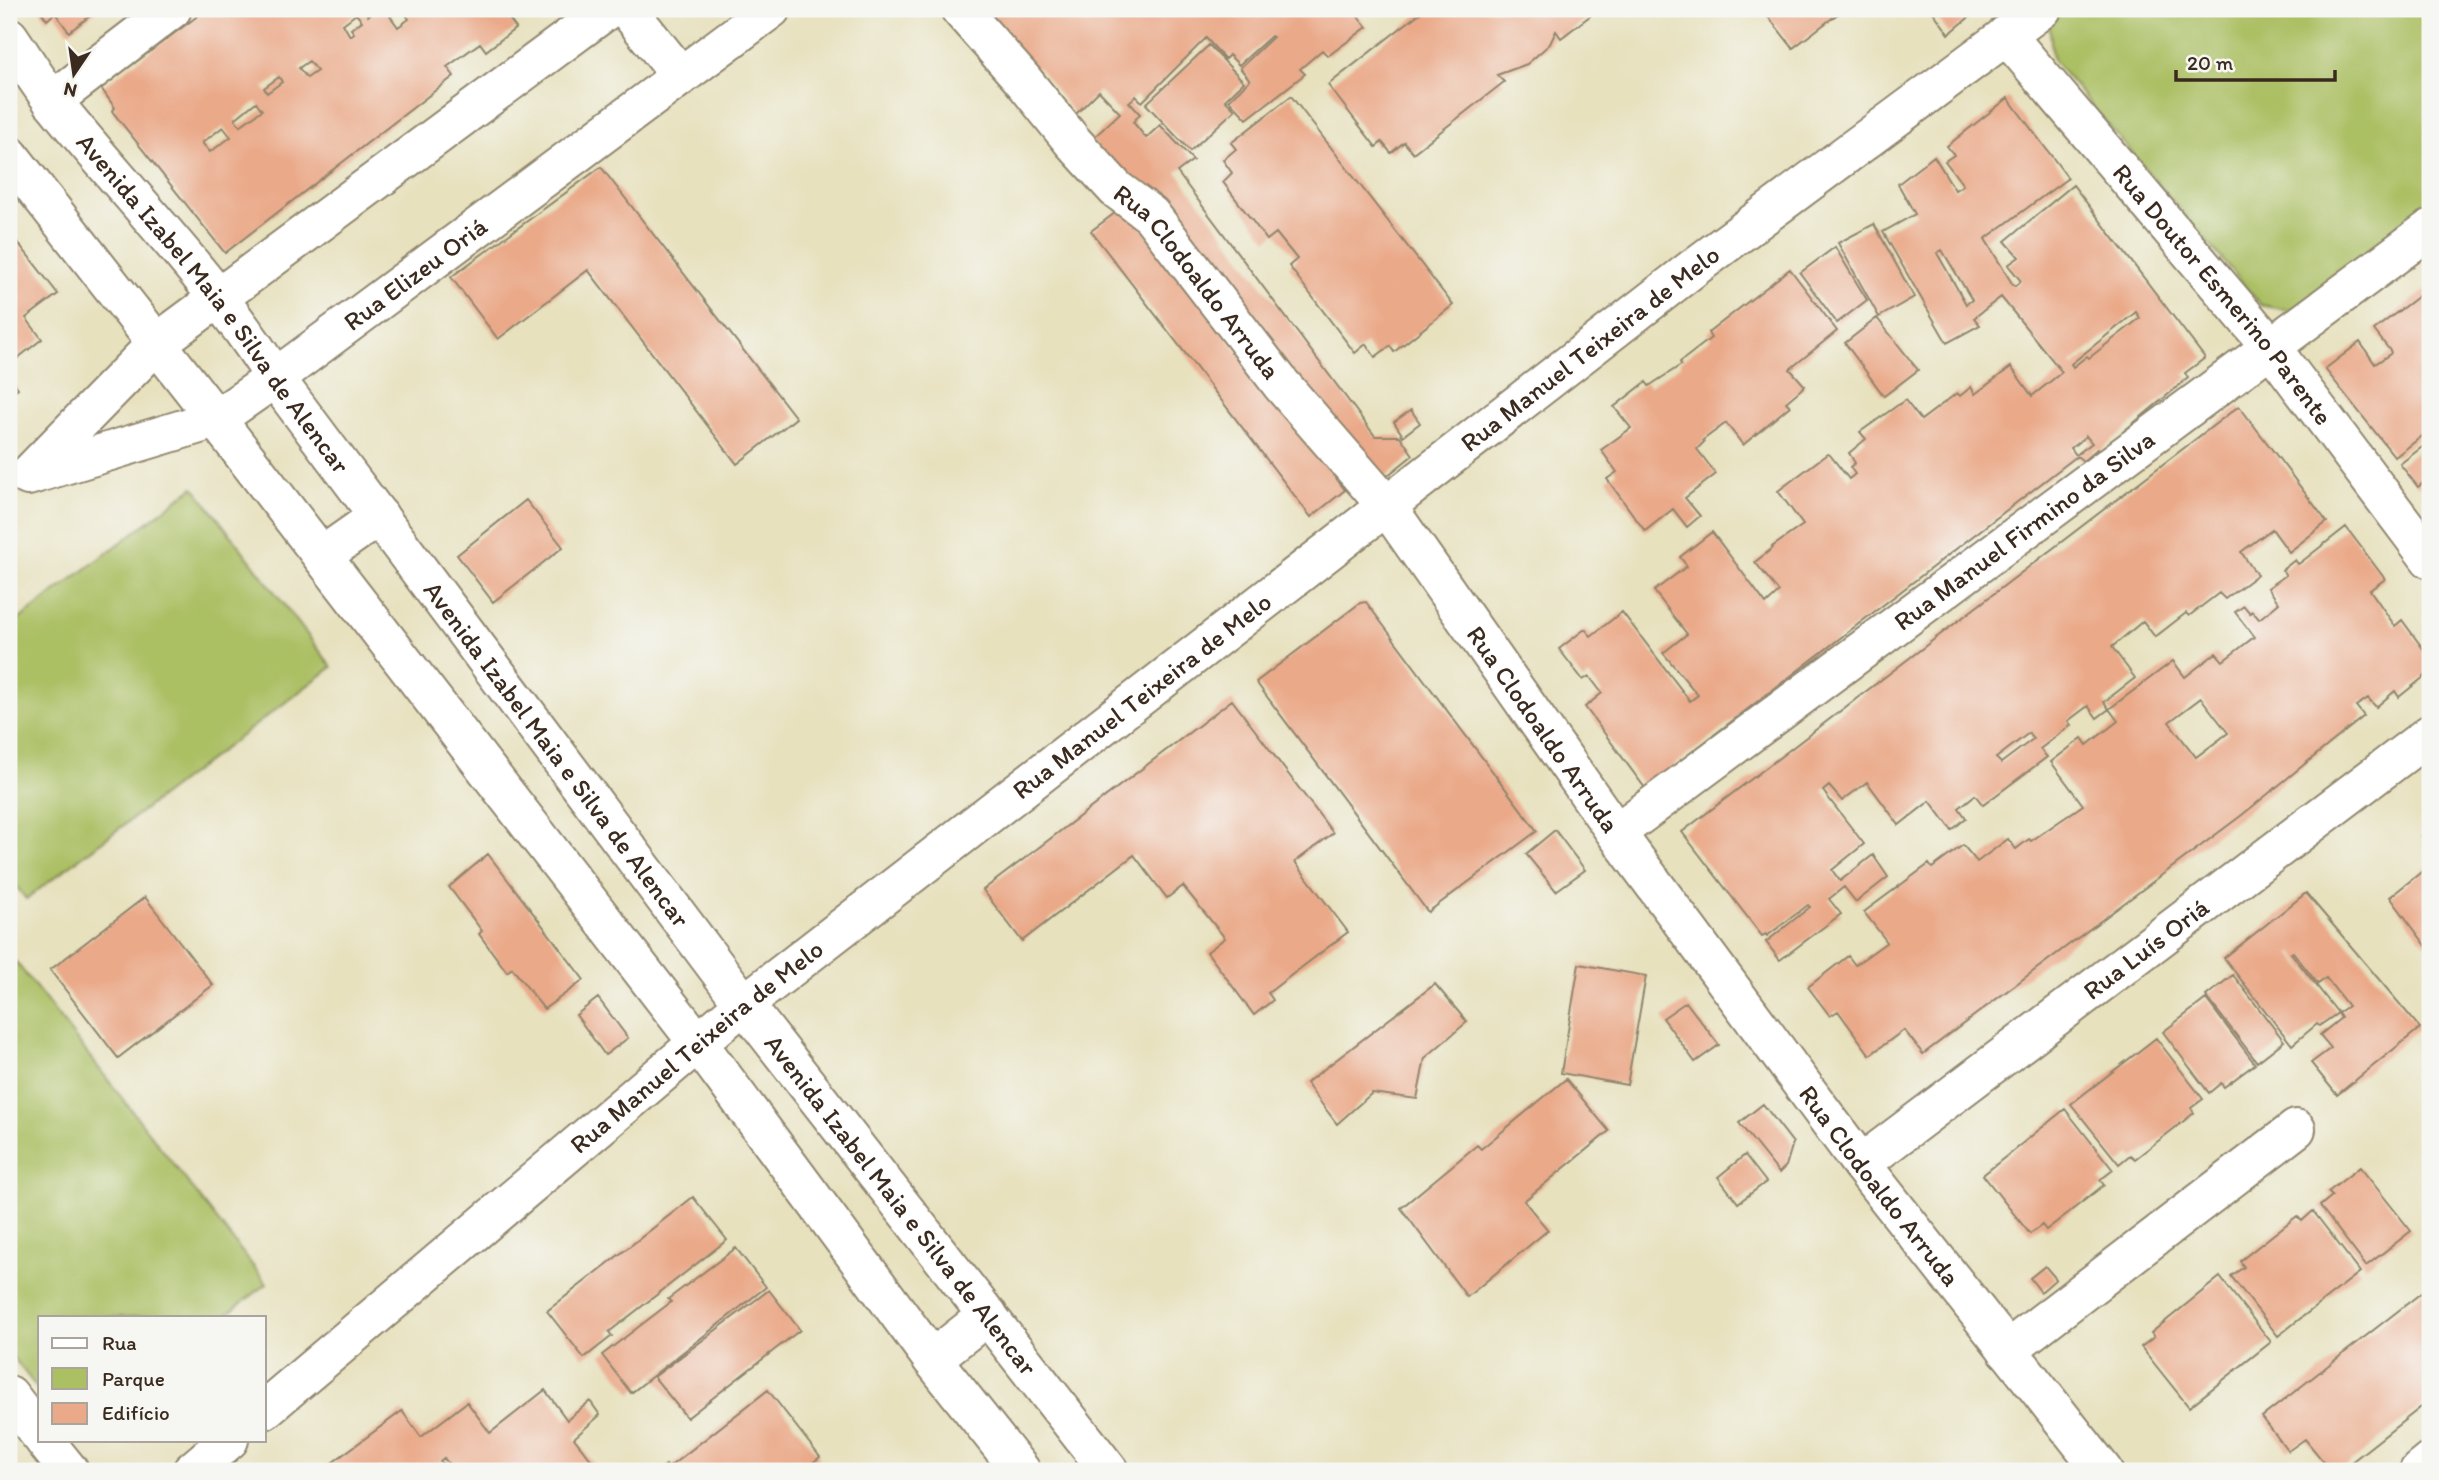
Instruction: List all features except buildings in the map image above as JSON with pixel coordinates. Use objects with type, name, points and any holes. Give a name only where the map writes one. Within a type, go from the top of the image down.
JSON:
[{"type":"street","points":[[52,101],[172,9]]},
{"type":"street","name":"Rua Elizeu Oriá","points":[[19,484],[157,343],[608,9]]},
{"type":"street","points":[[627,9],[680,75]]},
{"type":"street","name":"Rua Elizeu Oriá","points":[[19,484],[216,419],[771,9]]},
{"type":"street","name":"Rua Clodoaldo Arruda","points":[[960,9],[1073,142],[1116,188],[1151,215],[1281,384],[1386,505],[1616,833],[1861,1164],[2103,1471]]},
{"type":"street","name":"Rua Manuel Teixeira de Melo","points":[[266,1408],[744,1004],[1696,266],[2042,9]]},
{"type":"street","name":"Rua Doutor Esmerino Parente","points":[[2006,35],[2270,346],[2430,559]]},
{"type":"street","name":"Avenida Izabel Maia e Silva de Alencar","points":[[9,37],[52,101],[220,298],[275,378],[744,1004],[1108,1471]]},
{"type":"street","points":[[9,155],[698,1043],[932,1359],[1021,1471]]},
{"type":"street","name":"Rua Manuel Firmino da Silva","points":[[1616,833],[2430,229]]},
{"type":"street","points":[[322,556],[379,516]]},
{"type":"street","name":"Rua Luís Oriá","points":[[1861,1164],[2430,734]]},
{"type":"street","points":[[2007,1350],[2296,1129]]},
{"type":"street","points":[[932,1359],[988,1315]]},
{"type":"street","points":[[9,1395],[38,1432]]},
{"type":"street","points":[[46,1442],[69,1471]]},
{"type":"street","points":[[192,1471],[227,1442]]},
{"type":"street","points":[[2418,1471],[2430,1462]]},
{"type":"green space","points":[[2068,9],[2430,9],[2430,208],[2292,311],[2261,305],[2053,60],[2049,23]]},
{"type":"green space","points":[[194,487],[332,667],[26,899],[9,877],[9,627]]},
{"type":"green space","points":[[16,962],[267,1284],[224,1316],[38,1316],[38,1389],[9,1352],[9,968]]}]
